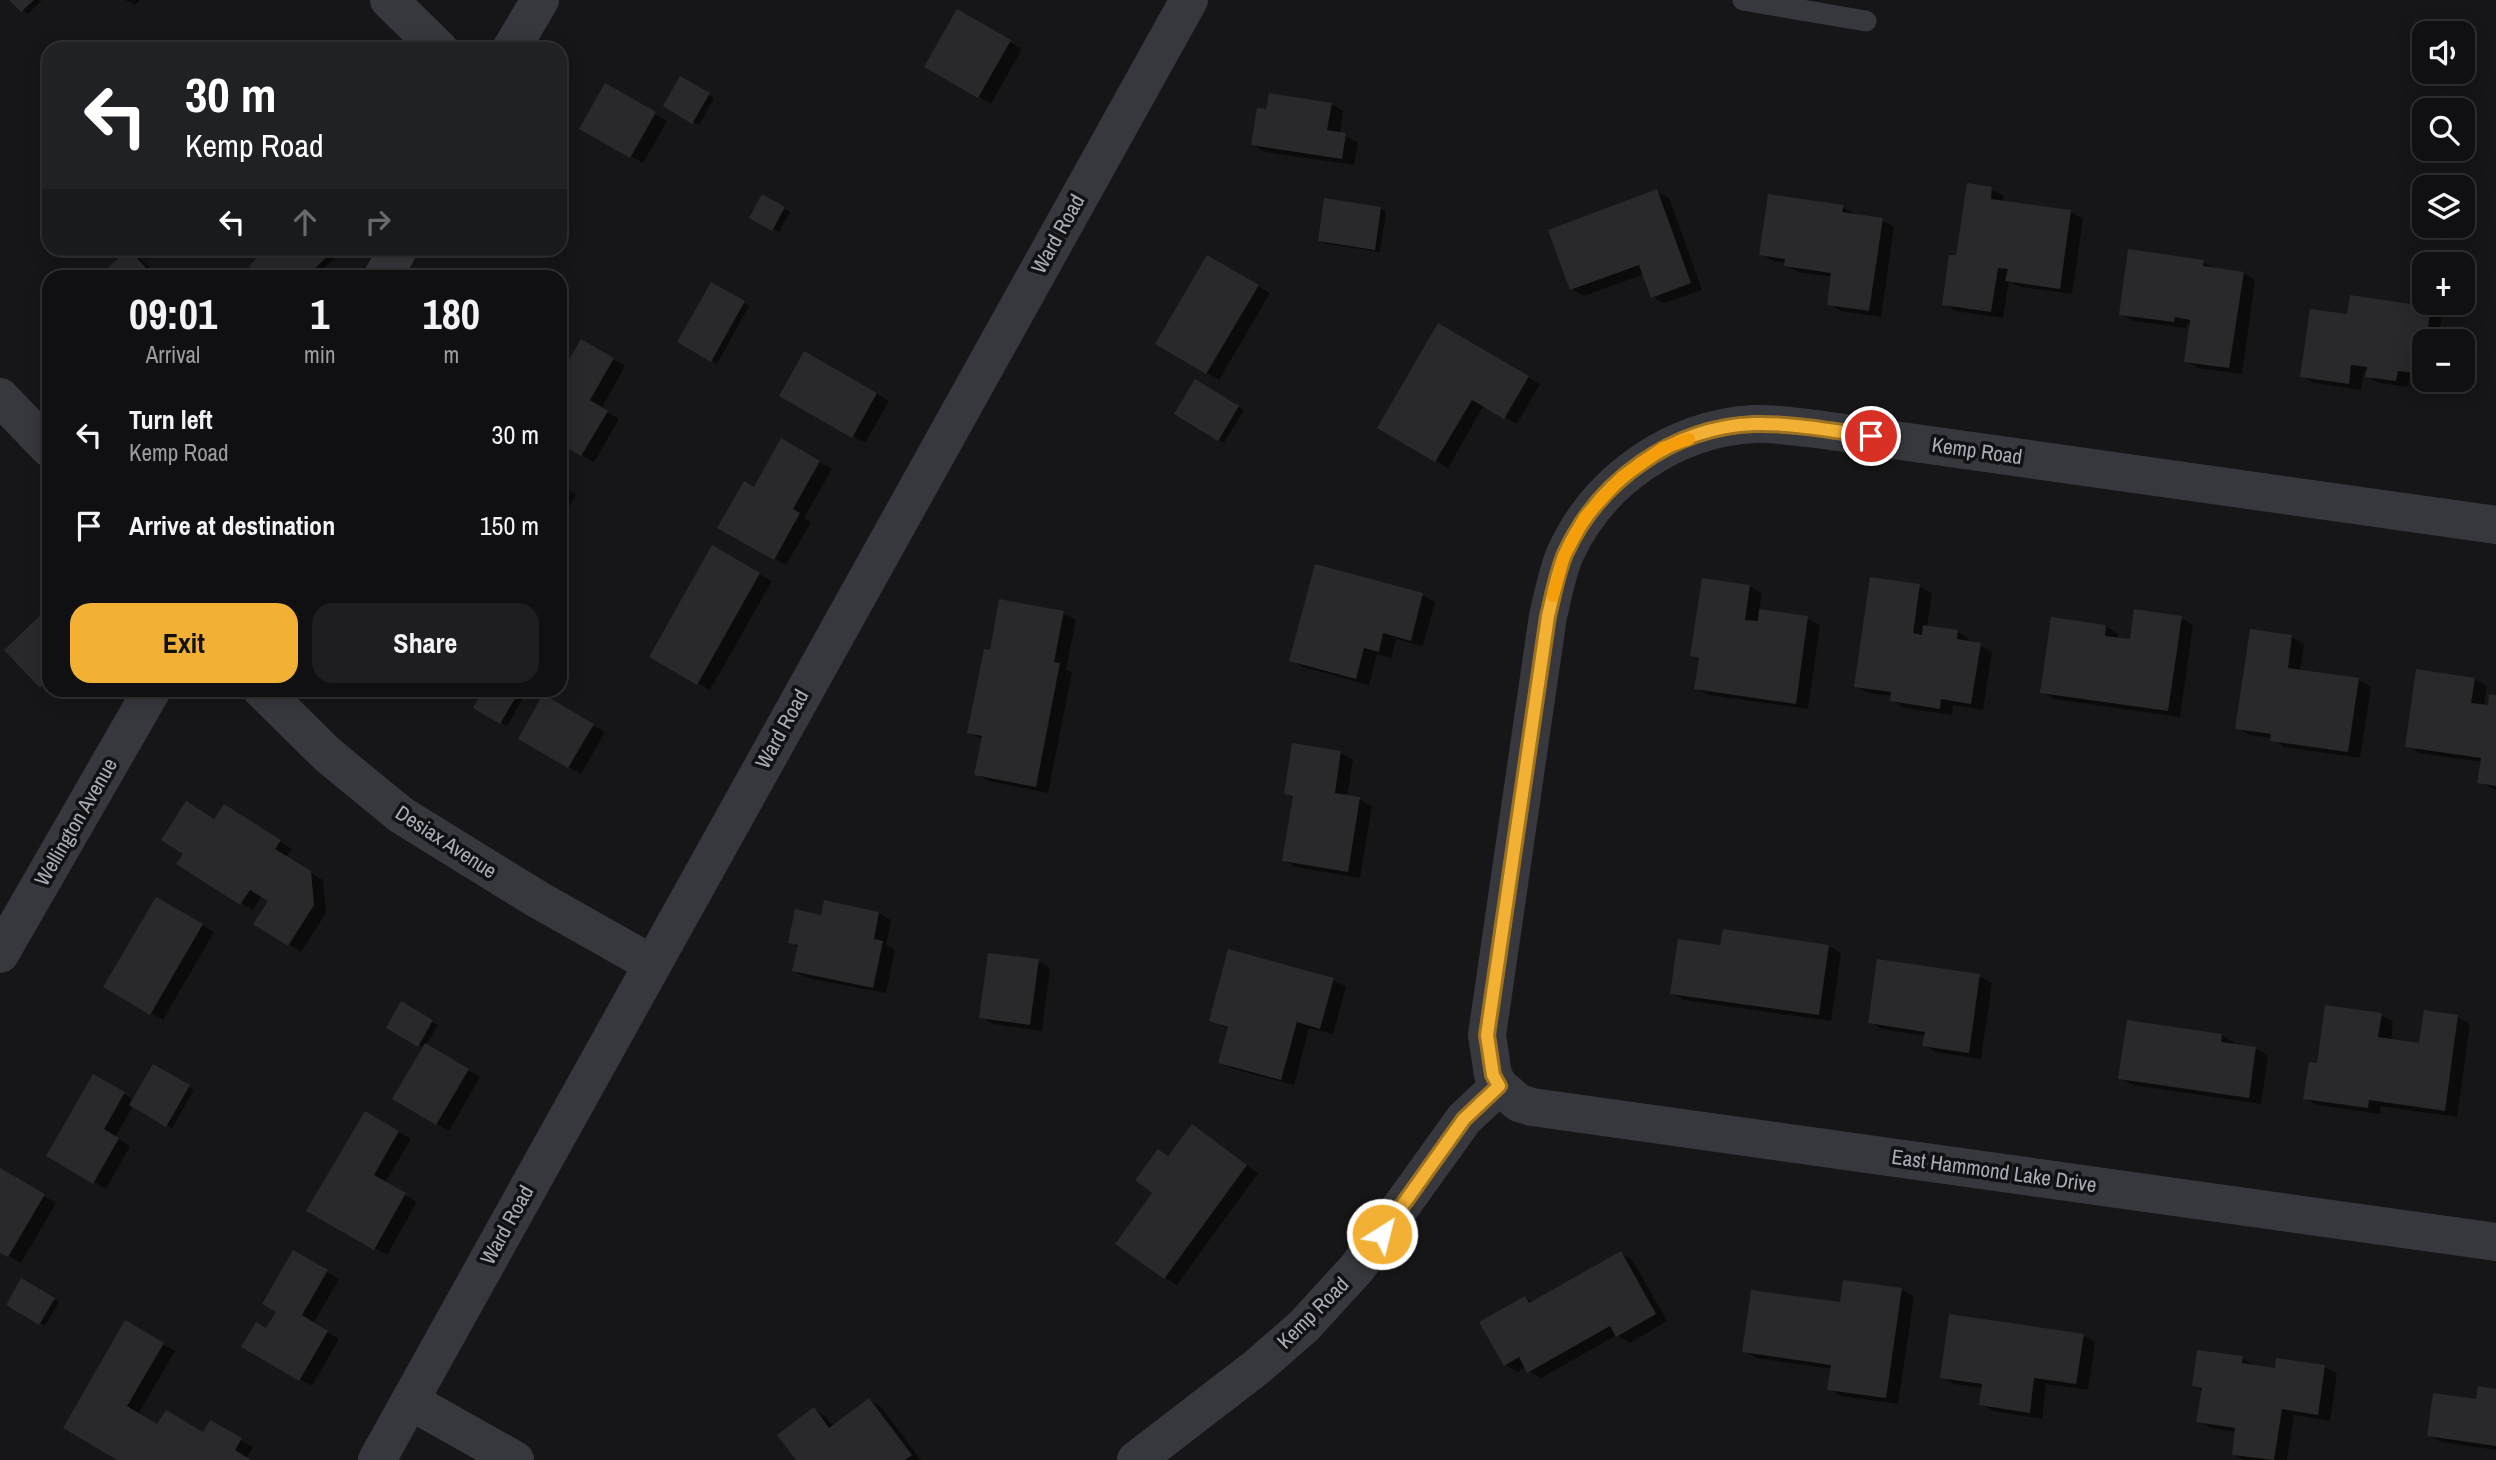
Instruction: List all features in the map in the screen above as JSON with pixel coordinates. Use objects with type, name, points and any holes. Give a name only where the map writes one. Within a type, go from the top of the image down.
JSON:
[{"type":"street","points":[[389,0],[432,42]]},
{"type":"street","points":[[515,42],[540,0]]},
{"type":"street","name":"Ward Road","points":[[377,1460],[1189,0]]},
{"type":"street","points":[[0,397],[42,441]]},
{"type":"street","name":"Kemp Road","points":[[1136,1460],[1257,1367],[1304,1325],[1357,1268],[1464,1119],[1499,1086],[1493,1075],[1487,1035],[1548,616],[1564,556],[1585,517],[1621,478],[1663,448],[1710,431],[1753,424],[1816,429],[2496,525]]},
{"type":"street","name":"Wellington Avenue","points":[[0,954],[148,697]]},
{"type":"street","name":"Desiax Avenue","points":[[269,697],[328,755],[401,815],[537,899],[653,964]]},
{"type":"street","name":"East Hammond Lake Drive","points":[[1499,1086],[1519,1102],[1532,1107],[2496,1242]]},
{"type":"street","points":[[410,1401],[515,1460]]},
{"type":"lane","points":[[1743,0],[1866,21]]},
{"type":"building","points":[[9,0],[34,0],[21,12]]},
{"type":"building","points":[[957,9],[1011,40],[978,98],[924,67]]},
{"type":"building","points":[[680,76],[710,93],[692,124],[663,106]]},
{"type":"building","points":[[605,83],[656,112],[630,158],[579,129]]},
{"type":"building","points":[[1269,93],[1332,103],[1327,130],[1346,133],[1342,159],[1251,145],[1257,108],[1266,109]]},
{"type":"building","points":[[1967,183],[1992,187],[1991,199],[2071,210],[2060,289],[2005,281],[2008,269],[1998,268],[1991,312],[1942,305],[1949,255],[1956,255]]},
{"type":"building","points":[[1657,189],[1691,283],[1651,298],[1639,265],[1570,290],[1548,230]]},
{"type":"building","points":[[762,194],[785,207],[772,231],[749,218]]},
{"type":"building","points":[[1768,194],[1844,205],[1842,212],[1883,218],[1869,311],[1827,305],[1831,273],[1784,266],[1785,259],[1759,255]]},
{"type":"building","points":[[1324,198],[1381,207],[1375,250],[1318,241]]},
{"type":"building","points":[[2128,249],[2204,260],[2203,266],[2244,272],[2229,368],[2184,362],[2190,320],[2175,317],[2174,322],[2119,315]]},
{"type":"building","points":[[1207,255],[1259,285],[1206,374],[1155,344]]},
{"type":"building","points":[[120,256],[135,256],[148,270],[105,270]]},
{"type":"building","points":[[259,256],[328,256],[313,270],[253,270],[249,266]]},
{"type":"building","points":[[711,282],[745,301],[711,362],[677,342]]},
{"type":"building","points":[[2350,295],[2412,304],[2412,315],[2430,315],[2428,329],[2412,329],[2412,373],[2398,371],[2396,381],[2365,377],[2367,367],[2351,365],[2349,384],[2300,377],[2310,309],[2347,314]]},
{"type":"building","points":[[1438,323],[1529,376],[1504,419],[1472,400],[1435,462],[1377,428]]},
{"type":"building","points":[[581,339],[614,358],[590,400],[608,411],[581,456],[567,448],[567,363]]},
{"type":"building","points":[[804,351],[877,393],[852,438],[779,396]]},
{"type":"building","points":[[1195,379],[1239,406],[1218,441],[1174,414]]},
{"type":"building","points":[[781,438],[820,461],[793,509],[800,513],[774,560],[717,528],[744,481],[754,487]]},
{"type":"building","points":[[712,545],[760,573],[697,685],[649,657]]},
{"type":"building","points":[[1315,564],[1423,593],[1411,641],[1383,633],[1379,652],[1364,648],[1356,679],[1289,661]]},
{"type":"building","points":[[1870,577],[1920,584],[1913,633],[1922,635],[1923,625],[1958,630],[1957,639],[1981,643],[1971,704],[1941,699],[1940,709],[1890,701],[1891,692],[1854,687]]},
{"type":"building","points":[[1702,578],[1750,585],[1745,620],[1758,621],[1759,609],[1808,616],[1796,704],[1694,689],[1699,658],[1690,656]]},
{"type":"building","points":[[999,599],[1064,611],[1054,662],[1060,663],[1036,787],[974,775],[982,736],[967,733],[984,649],[990,650]]},
{"type":"building","points":[[2134,609],[2182,616],[2168,711],[2040,693],[2051,617],[2106,625],[2105,636],[2130,639]]},
{"type":"building","points":[[42,614],[40,688],[4,650]]},
{"type":"building","points":[[2250,629],[2292,635],[2288,668],[2359,678],[2348,752],[2270,741],[2271,734],[2235,729]]},
{"type":"building","points":[[2416,669],[2475,678],[2471,703],[2488,705],[2489,694],[2496,695],[2496,786],[2477,783],[2481,758],[2405,747]]},
{"type":"building","points":[[479,697],[516,697],[500,724],[473,708]]},
{"type":"building","points":[[541,697],[548,697],[594,724],[568,768],[518,739]]},
{"type":"building","points":[[1292,743],[1341,751],[1335,793],[1360,797],[1348,872],[1282,861],[1293,796],[1284,794]]},
{"type":"building","points":[[186,801],[214,819],[224,804],[281,840],[275,849],[311,871],[314,905],[288,946],[253,924],[268,901],[250,890],[240,905],[176,864],[183,854],[161,840]]},
{"type":"building","points":[[156,897],[203,924],[150,1015],[103,987]]},
{"type":"building","points":[[824,900],[879,912],[874,939],[883,941],[873,988],[792,971],[798,945],[788,943],[795,909],[821,915]]},
{"type":"building","points":[[1723,929],[1829,945],[1819,1015],[1670,994],[1678,939],[1720,945]]},
{"type":"building","points":[[1228,949],[1334,978],[1320,1029],[1297,1022],[1281,1080],[1218,1063],[1228,1027],[1209,1021]]},
{"type":"building","points":[[988,953],[1039,959],[1030,1025],[979,1018]]},
{"type":"building","points":[[1877,959],[1980,974],[1969,1053],[1922,1046],[1925,1032],[1868,1023]]},
{"type":"building","points":[[401,1001],[433,1020],[418,1047],[386,1028]]},
{"type":"building","points":[[2325,1005],[2382,1013],[2378,1037],[2419,1043],[2424,1010],[2458,1015],[2445,1111],[2369,1100],[2368,1108],[2303,1099],[2309,1062],[2317,1063]]},
{"type":"building","points":[[2127,1020],[2222,1034],[2221,1042],[2256,1047],[2249,1098],[2118,1079]]},
{"type":"building","points":[[425,1043],[469,1069],[436,1125],[392,1099]]},
{"type":"building","points":[[153,1064],[190,1085],[166,1127],[129,1105]]},
{"type":"building","points":[[93,1074],[125,1092],[104,1129],[119,1138],[93,1184],[46,1156]]},
{"type":"building","points":[[365,1111],[399,1131],[374,1175],[406,1193],[374,1250],[306,1211]]},
{"type":"building","points":[[1192,1124],[1247,1165],[1164,1279],[1115,1244],[1152,1193],[1135,1180],[1158,1149],[1168,1156]]},
{"type":"building","points":[[0,1168],[45,1194],[8,1257],[0,1253]]},
{"type":"building","points":[[293,1250],[328,1270],[302,1315],[328,1331],[299,1381],[241,1347],[256,1322],[266,1328],[276,1312],[262,1304]]},
{"type":"building","points":[[1621,1251],[1656,1314],[1616,1337],[1610,1326],[1527,1373],[1519,1357],[1504,1366],[1479,1322],[1525,1296],[1529,1303]]},
{"type":"building","points":[[21,1278],[55,1298],[39,1325],[6,1305]]},
{"type":"building","points":[[1843,1280],[1902,1288],[1886,1398],[1827,1390],[1831,1365],[1742,1352],[1751,1290],[1840,1302]]},
{"type":"building","points":[[1949,1314],[2084,1334],[2076,1384],[2034,1378],[2030,1413],[1979,1405],[1982,1384],[1940,1378]]},
{"type":"building","points":[[125,1320],[164,1343],[127,1406],[157,1424],[166,1410],[203,1432],[210,1420],[242,1438],[235,1450],[251,1460],[117,1460],[63,1428]]},
{"type":"building","points":[[2197,1350],[2243,1356],[2242,1363],[2275,1368],[2276,1358],[2325,1365],[2318,1415],[2282,1409],[2274,1460],[2232,1455],[2235,1428],[2196,1422],[2202,1388],[2192,1386]]},
{"type":"building","points":[[2478,1386],[2496,1389],[2496,1446],[2427,1436],[2433,1393],[2476,1399]]},
{"type":"building","points":[[869,1398],[912,1455],[905,1460],[796,1460],[777,1435],[814,1407],[829,1428]]},
{"type":"slow traffic","points":[[1553,596],[1564,556],[1585,517],[1621,478],[1663,448],[1689,439]]},
{"type":"route","points":[[1382,1234],[1464,1119],[1499,1086],[1489,1058],[1487,1035],[1490,1005],[1548,616],[1564,556],[1585,517],[1621,478],[1663,448],[1710,431],[1753,424],[1871,436]]}]
